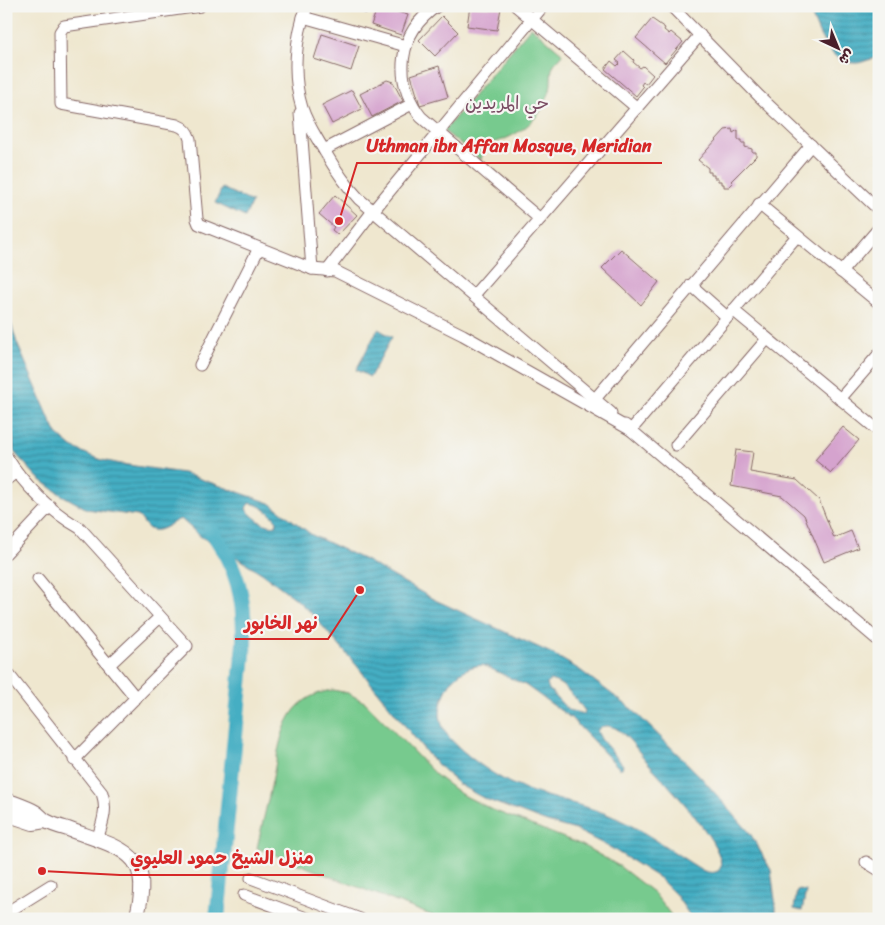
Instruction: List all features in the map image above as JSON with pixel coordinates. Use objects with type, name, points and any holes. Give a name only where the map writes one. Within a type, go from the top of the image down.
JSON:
[{"type":"main road","points":[[6,800],[33,811],[45,821],[122,850],[136,864],[142,877],[136,919]]},
{"type":"main road","points":[[6,814],[33,823],[45,821]]},
{"type":"street","points":[[200,6],[64,26],[60,32],[60,103],[63,106],[178,125],[184,128],[188,132],[190,140],[199,224],[312,270],[335,271],[463,336],[631,430]]},
{"type":"street","points":[[437,6],[423,17],[406,46],[402,72],[406,92],[421,117],[540,219]]},
{"type":"street","points":[[516,6],[637,108]]},
{"type":"street","points":[[327,271],[373,210],[543,6]]},
{"type":"street","points":[[671,6],[759,96],[879,210]]},
{"type":"street","points":[[312,270],[298,91],[297,52],[305,12],[406,46]]},
{"type":"street","points":[[474,296],[700,35]]},
{"type":"street","points":[[298,91],[307,121],[351,191],[878,638]]},
{"type":"street","points":[[324,150],[412,104]]},
{"type":"street","points":[[595,399],[810,145]]},
{"type":"street","points":[[759,204],[879,303]]},
{"type":"street","points":[[841,272],[879,228]]},
{"type":"street","points":[[631,430],[797,236]]},
{"type":"street","points":[[200,364],[259,248]]},
{"type":"street","points":[[691,286],[767,339],[879,431]]},
{"type":"street","points":[[676,445],[767,339]]},
{"type":"street","points":[[840,399],[879,354]]},
{"type":"street","points":[[6,456],[16,472],[64,519],[80,528],[188,646],[74,760]]},
{"type":"street","points":[[6,480],[16,472]]},
{"type":"street","points":[[6,553],[50,506]]},
{"type":"street","points":[[38,579],[136,698]]},
{"type":"street","points":[[110,665],[160,617]]},
{"type":"street","points":[[6,671],[97,787],[104,800],[104,817],[97,840]]},
{"type":"street","points":[[866,862],[879,870]]},
{"type":"street","points":[[251,878],[360,919]]},
{"type":"street","points":[[6,912],[51,885]]},
{"type":"street","points":[[244,895],[302,918]]},
{"type":"green space","points":[[531,27],[563,54],[553,66],[551,87],[546,101],[533,120],[525,127],[506,138],[484,145],[481,160],[444,131]]},
{"type":"green space","points":[[333,690],[348,693],[366,703],[437,776],[461,794],[493,810],[582,845],[619,866],[654,893],[674,919],[441,919],[257,848],[279,748],[288,721],[304,701],[317,694]]},
{"type":"water","points":[[808,6],[879,6],[879,59],[856,63],[846,62],[838,58],[824,43]]},
{"type":"water","points":[[222,188],[252,202],[245,217],[215,203]]},
{"type":"water","points":[[6,306],[17,343],[51,422],[57,434],[72,447],[102,460],[183,473],[270,503],[312,535],[365,560],[433,599],[551,653],[580,670],[633,710],[700,776],[750,833],[771,870],[776,919],[692,919],[676,895],[659,878],[611,848],[576,830],[547,822],[485,799],[458,784],[430,757],[357,666],[312,614],[295,598],[263,574],[201,537],[181,519],[161,529],[152,530],[138,516],[87,509],[60,494],[38,478],[14,452],[13,434],[6,425]],"holes":[[[250,503],[262,507],[268,512],[277,521],[276,525],[268,525],[256,518],[246,509]],[[483,665],[525,685],[571,718],[619,768],[622,768],[623,765],[601,739],[597,731],[603,726],[609,726],[622,733],[679,797],[702,827],[719,854],[720,868],[716,872],[702,870],[617,818],[510,783],[486,769],[463,751],[455,744],[445,730],[440,716],[440,708],[453,679],[466,669]],[[550,680],[561,684],[585,711],[584,714],[568,710],[548,688],[547,684]]]},
{"type":"water","points":[[378,329],[392,337],[370,377],[356,370]]},
{"type":"water","points":[[797,890],[806,891],[802,911],[794,909]]},
{"type":"building","points":[[346,6],[369,6],[367,14]]},
{"type":"building","points":[[378,6],[408,15],[401,35],[371,25]]},
{"type":"building","points":[[470,6],[501,8],[497,30],[467,26]]},
{"type":"building","points":[[442,16],[458,32],[435,56],[419,40]]},
{"type":"building","points":[[652,19],[665,28],[664,30],[669,34],[671,32],[683,42],[665,63],[636,38]]},
{"type":"building","points":[[322,34],[359,46],[351,71],[314,59]]},
{"type":"building","points":[[624,51],[640,68],[643,66],[653,75],[646,84],[643,82],[641,85],[643,87],[636,96],[605,69],[611,61],[617,66],[620,63],[616,60]]},
{"type":"building","points":[[439,66],[448,97],[420,105],[411,75]]},
{"type":"building","points":[[387,80],[393,82],[403,101],[372,117],[360,94]]},
{"type":"building","points":[[352,90],[362,109],[332,124],[322,105]]},
{"type":"building","points":[[732,129],[733,133],[738,130],[738,140],[741,140],[741,143],[745,143],[745,147],[752,149],[752,152],[756,152],[756,156],[731,181],[733,183],[729,187],[724,187],[724,184],[718,181],[718,178],[714,178],[711,172],[708,172],[708,168],[698,160],[725,130]]},
{"type":"building","points":[[335,195],[357,215],[338,235],[332,230],[334,227],[319,214]]},
{"type":"building","points":[[621,249],[659,282],[641,305],[602,268]]},
{"type":"building","points":[[843,427],[859,440],[831,473],[815,460]]},
{"type":"building","points":[[736,450],[753,452],[750,472],[797,480],[819,500],[834,538],[851,531],[858,548],[824,562],[804,515],[782,496],[731,486]]},
{"type":"waterway","points":[[211,530],[234,571],[241,598],[244,627],[244,644],[217,919]]},
{"type":"place","name":"Uthman ibn Affan Mosque, Meridian","points":[[339,221]]},
{"type":"place","name":"نهر الخابور","points":[[360,590]]},
{"type":"place","name":"منزل الشيخ حمود العليوي","points":[[42,871]]},
{"type":"district","name":"حي المريدين","points":[[507,103]]}]
